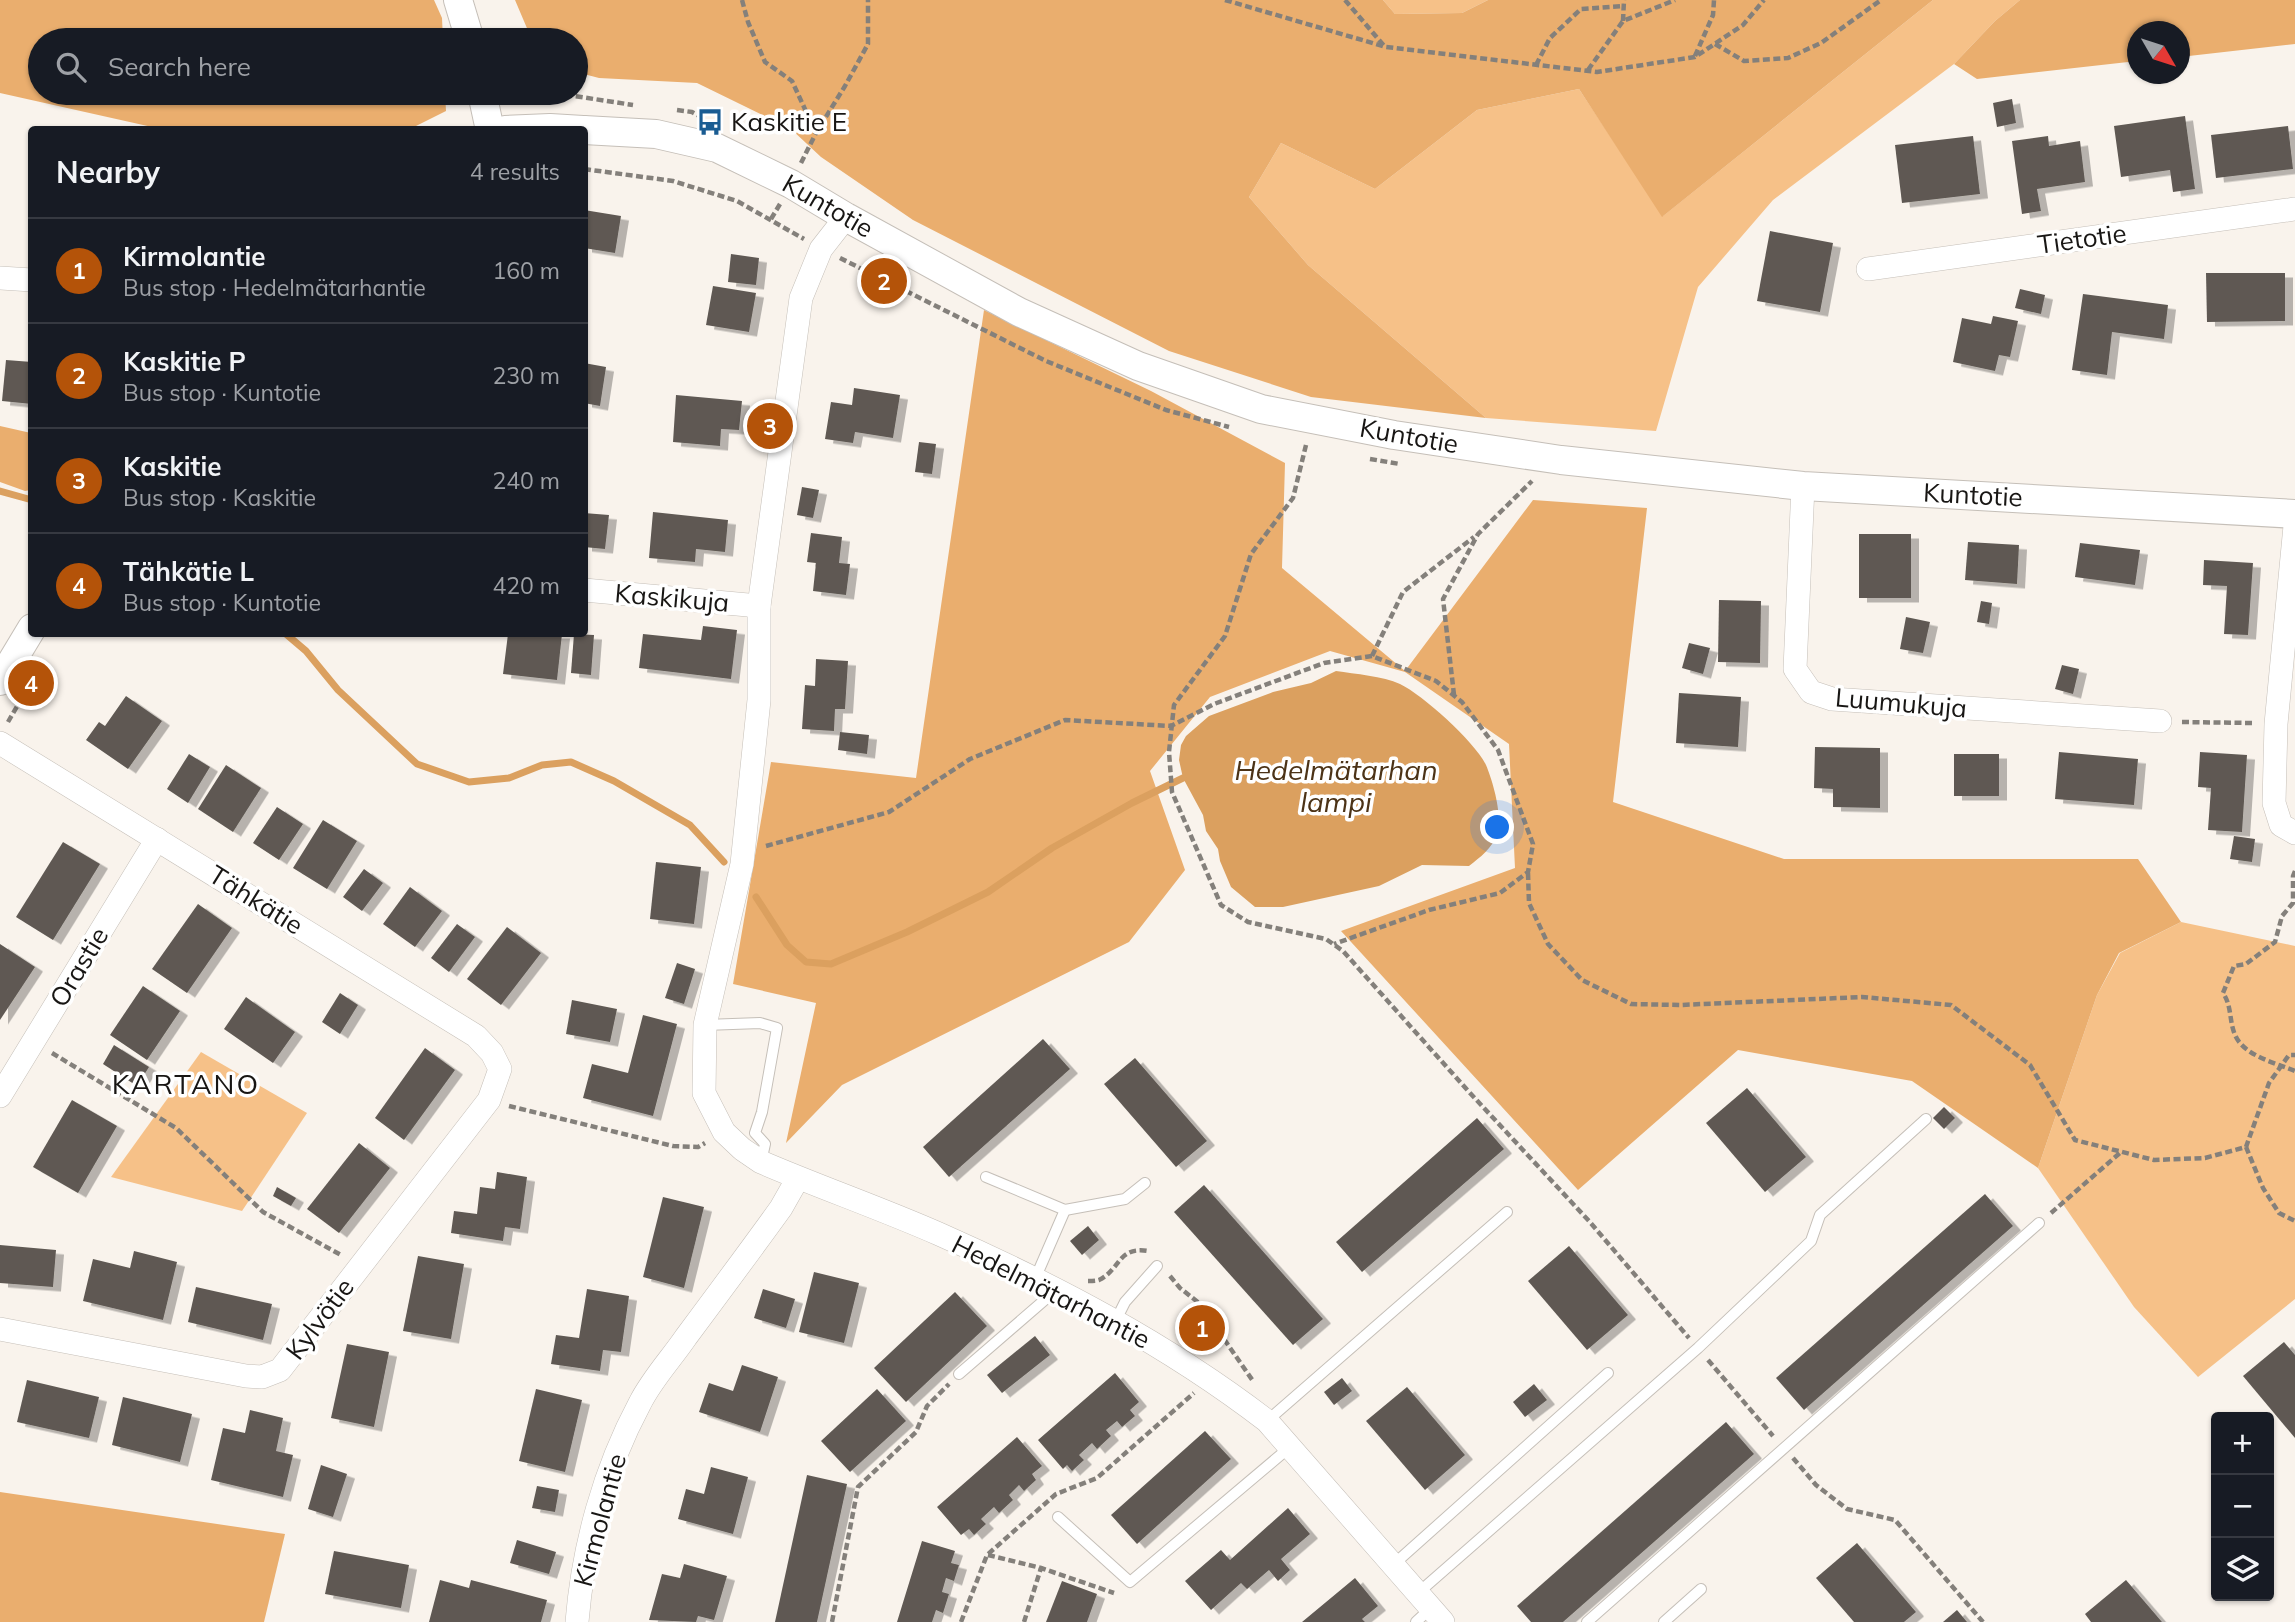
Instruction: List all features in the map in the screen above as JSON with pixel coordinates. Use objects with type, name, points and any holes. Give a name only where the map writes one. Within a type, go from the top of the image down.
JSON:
[{"type":"street","points":[[458,0],[466,28]]},
{"type":"street","points":[[485,105],[489,126]]},
{"type":"street","name":"Kuntotie","points":[[588,130],[656,134],[717,148],[791,184],[846,217],[1031,317],[1138,366],[1261,409],[1394,435],[1561,460],[1803,486],[2295,513]]},
{"type":"street","name":"Tietotie","points":[[1868,269],[2295,209]]},
{"type":"street","name":"Hedelmätarhantie","points":[[846,217],[821,249],[801,298],[759,606],[759,700],[743,853],[705,1025],[704,1093],[724,1132],[761,1162],[937,1234],[1035,1279],[1073,1298],[1210,1379],[1267,1421],[1393,1565],[1427,1611]]},
{"type":"street","points":[[0,278],[28,280]]},
{"type":"street","name":"Luumukuja","points":[[1803,486],[1795,669],[1811,692],[1832,699],[2160,722]]},
{"type":"street","points":[[2295,526],[2276,724],[2274,803],[2281,825],[2295,833]]},
{"type":"street","name":"Kaskikuja","points":[[588,590],[759,606]]},
{"type":"street","points":[[0,681],[28,635]]},
{"type":"street","name":"Tähkätie","points":[[0,743],[476,1036],[492,1053],[500,1069]]},
{"type":"street","name":"Orastie","points":[[0,1096],[157,839]]},
{"type":"street","name":"Kylvötie","points":[[0,1329],[246,1376],[262,1377],[280,1370],[489,1100],[500,1069]]},
{"type":"street","name":"Kirmolantie","points":[[577,1622],[579,1591],[598,1509],[622,1439],[641,1401],[781,1208],[798,1178]]},
{"type":"lane","points":[[705,1025],[760,1023],[777,1028],[762,1112],[755,1132],[765,1144],[761,1162]]},
{"type":"lane","points":[[1427,1611],[1811,1241],[1820,1215],[1926,1119]]},
{"type":"lane","points":[[986,1177],[1065,1210],[1125,1199],[1145,1183]]},
{"type":"lane","points":[[1035,1279],[1065,1210]]},
{"type":"lane","points":[[1267,1421],[1507,1212]]},
{"type":"lane","points":[[1587,1622],[2039,1223]]},
{"type":"lane","points":[[1115,1322],[1125,1302],[1157,1266]]},
{"type":"lane","points":[[960,1374],[1055,1291]]},
{"type":"lane","points":[[1393,1565],[1608,1373]]},
{"type":"lane","points":[[1058,1517],[1130,1582],[1290,1447]]},
{"type":"lane","points":[[1664,1622],[1701,1589]]},
{"type":"path","points":[[741,0],[765,62],[792,81],[816,133]]},
{"type":"path","points":[[800,167],[816,133],[869,44],[868,0]]},
{"type":"path","points":[[1224,0],[1385,47],[1597,72],[1695,57],[1743,25],[1763,0]]},
{"type":"path","points":[[1345,0],[1385,47]]},
{"type":"path","points":[[1587,71],[1623,21],[1675,0]]},
{"type":"path","points":[[1695,57],[1713,15],[1714,0]]},
{"type":"path","points":[[1715,44],[1744,61],[1788,58],[1821,43],[1881,0]]},
{"type":"path","points":[[1536,65],[1550,38],[1581,9],[1624,3],[1623,21]]},
{"type":"path","points":[[1306,445],[1293,498],[1251,554],[1225,636],[1174,705],[1170,767],[1172,792],[1221,905],[1248,922],[1326,939],[1343,951],[1470,1093],[1589,1220],[1816,1485],[1847,1509],[1895,1520],[1983,1622]]},
{"type":"path","points":[[1372,656],[1403,593],[1478,534],[1535,478]]},
{"type":"path","points":[[1454,696],[1443,599],[1478,534]]},
{"type":"path","points":[[743,853],[889,812],[970,759],[1065,720],[1171,726],[1214,704],[1324,663],[1372,656],[1436,681],[1462,702],[1498,750],[1533,844],[1528,872],[1529,903],[1548,944],[1582,980],[1631,1004],[1680,1005],[1862,997],[1951,1004],[2031,1065],[2075,1140],[2154,1160],[2205,1158],[2246,1147]]},
{"type":"path","points":[[2160,722],[2276,724]]},
{"type":"path","points":[[2295,870],[2293,904],[2282,916],[2275,942],[2246,964],[2234,966],[2223,993],[2228,1000],[2235,1035],[2243,1048],[2295,1071]]},
{"type":"path","points":[[1334,944],[1429,910],[1500,893],[1528,872]]},
{"type":"path","points":[[33,1041],[176,1128],[263,1212],[360,1266]]},
{"type":"path","points":[[2295,1055],[2289,1055],[2269,1083],[2246,1147],[2263,1188],[2279,1213],[2295,1221]]},
{"type":"path","points":[[489,1100],[519,1110],[673,1146],[698,1147],[724,1132]]},
{"type":"path","points":[[2039,1223],[2121,1151]]},
{"type":"path","points":[[832,1622],[858,1487],[916,1432],[926,1406],[960,1374]]},
{"type":"path","points":[[961,1622],[987,1555],[1056,1494],[1097,1478],[1210,1379]]},
{"type":"path","points":[[987,1555],[1041,1568],[1114,1593]]},
{"type":"path","points":[[1024,1622],[1041,1568]]},
{"type":"shaded area","points":[[0,0],[434,0],[442,18],[442,28],[28,28],[28,99],[0,93]]},
{"type":"shaded area","points":[[515,0],[1383,0],[1395,14],[1462,13],[1488,0],[1933,0],[1662,217],[1579,89],[1477,110],[1375,189],[1281,143],[1249,197],[1308,265],[1486,418],[1311,397],[1169,351],[913,220],[821,157],[791,129],[697,83],[588,75],[588,28],[527,28]]},
{"type":"shaded area","points":[[1383,0],[1488,0],[1462,13],[1395,14]]},
{"type":"shaded area","points":[[1933,0],[2020,0],[1995,21],[1954,64],[1773,200],[1698,287],[1656,431],[1486,418],[1308,265],[1249,197],[1281,143],[1375,189],[1477,110],[1579,89],[1663,216]]},
{"type":"shaded area","points":[[2020,0],[2295,0],[2295,44],[2190,56],[2190,21],[2127,21],[2127,62],[1977,79],[1954,64],[1995,21]]},
{"type":"shaded area","points":[[54,105],[446,105],[446,111],[416,126],[148,126]]},
{"type":"shaded area","points":[[984,310],[1151,391],[1285,463],[1282,568],[1405,671],[1533,500],[1647,508],[1613,802],[1784,859],[2138,859],[2181,922],[2119,953],[2097,995],[2038,1168],[1912,1081],[1738,1050],[1578,1190],[1341,931],[1515,868],[1509,744],[1405,672],[1330,651],[1210,697],[1150,771],[1185,870],[1129,942],[842,1085],[786,1143],[816,1003],[733,984],[771,762],[916,778]]},
{"type":"shaded area","points":[[0,426],[28,432],[28,490],[0,482]]},
{"type":"shaded area","points":[[2181,922],[2295,946],[2295,1299],[2198,1377],[2134,1307],[2038,1168],[2097,995],[2120,953]]},
{"type":"shaded area","points":[[201,1052],[307,1113],[242,1211],[111,1177]]},
{"type":"shaded area","points":[[0,1492],[285,1534],[264,1622],[0,1622]]},
{"type":"water","name":"Hedelmätarhan lampi","points":[[1336,671],[1377,677],[1400,684],[1422,698],[1460,732],[1480,755],[1489,772],[1498,809],[1497,834],[1489,848],[1469,866],[1422,865],[1379,886],[1283,907],[1255,907],[1231,887],[1218,849],[1206,831],[1203,815],[1183,778],[1179,760],[1181,745],[1186,736],[1209,716],[1273,692],[1311,683]]},
{"type":"building","points":[[2012,99],[2016,123],[1997,127],[1993,103]]},
{"type":"building","points":[[2185,116],[2195,189],[2173,192],[2170,170],[2121,177],[2114,126]]},
{"type":"building","points":[[2288,126],[2293,169],[2216,178],[2211,135]]},
{"type":"building","points":[[1973,136],[1980,194],[1902,203],[1895,145]]},
{"type":"building","points":[[2048,136],[2049,146],[2080,141],[2085,182],[2037,189],[2041,211],[2022,214],[2012,141]]},
{"type":"building","points":[[588,211],[621,216],[615,253],[588,249]]},
{"type":"building","points":[[1770,231],[1833,243],[1820,312],[1757,301]]},
{"type":"building","points":[[731,254],[759,258],[756,285],[728,282]]},
{"type":"building","points":[[2206,273],[2285,273],[2285,321],[2207,322]]},
{"type":"building","points":[[713,286],[756,293],[749,332],[706,325]]},
{"type":"building","points":[[2020,289],[2045,295],[2041,314],[2015,308]]},
{"type":"building","points":[[2083,294],[2168,305],[2164,339],[2112,332],[2107,375],[2072,370]]},
{"type":"building","points":[[1993,316],[2018,321],[2010,357],[1999,355],[1995,371],[1953,362],[1962,318],[1991,324]]},
{"type":"building","points":[[6,360],[28,362],[28,404],[2,401]]},
{"type":"building","points":[[588,364],[606,367],[600,406],[588,404]]},
{"type":"building","points":[[854,388],[900,395],[893,438],[855,432],[853,443],[825,439],[831,402],[852,405]]},
{"type":"building","points":[[676,395],[742,401],[739,430],[721,429],[720,446],[673,442]]},
{"type":"building","points":[[919,442],[936,444],[932,474],[915,472]]},
{"type":"building","points":[[802,487],[819,490],[813,518],[797,515]]},
{"type":"building","points":[[653,512],[728,520],[725,552],[696,549],[695,562],[649,558]]},
{"type":"building","points":[[588,513],[609,515],[605,549],[588,547]]},
{"type":"building","points":[[811,533],[842,537],[839,563],[850,564],[846,595],[813,591],[816,563],[807,562]]},
{"type":"building","points":[[1859,534],[1911,534],[1911,598],[1859,598]]},
{"type":"building","points":[[1968,542],[2019,545],[2017,584],[1965,580]]},
{"type":"building","points":[[2080,543],[2140,550],[2135,585],[2075,577]]},
{"type":"building","points":[[2204,560],[2253,563],[2248,635],[2224,634],[2227,586],[2203,585]]},
{"type":"building","points":[[1719,600],[1761,601],[1760,663],[1718,662]]},
{"type":"building","points":[[1981,601],[1992,603],[1989,624],[1977,622]]},
{"type":"building","points":[[1906,617],[1930,622],[1923,653],[1900,649]]},
{"type":"building","points":[[703,626],[737,630],[731,679],[639,668],[643,634],[701,640]]},
{"type":"building","points":[[594,635],[591,675],[571,673],[574,637]]},
{"type":"building","points":[[508,637],[562,637],[557,680],[503,674]]},
{"type":"building","points":[[1689,643],[1710,648],[1703,674],[1682,668]]},
{"type":"building","points":[[816,659],[848,661],[845,709],[835,709],[834,731],[802,729],[805,685],[815,686]]},
{"type":"building","points":[[2062,665],[2079,669],[2073,694],[2055,689]]},
{"type":"building","points":[[1679,693],[1741,697],[1738,747],[1676,743]]},
{"type":"building","points":[[126,696],[162,721],[128,769],[86,740],[99,722],[105,726]]},
{"type":"building","points":[[840,732],[869,735],[867,754],[838,750]]},
{"type":"building","points":[[1815,747],[1880,748],[1880,808],[1833,807],[1833,789],[1814,788]]},
{"type":"building","points":[[2059,752],[2138,759],[2134,805],[2055,799]]},
{"type":"building","points":[[2200,752],[2247,755],[2242,832],[2208,830],[2211,788],[2198,787]]},
{"type":"building","points":[[189,754],[210,767],[188,803],[167,789]]},
{"type":"building","points":[[1954,754],[1999,754],[1999,796],[1954,796]]},
{"type":"building","points":[[226,765],[261,788],[233,832],[198,809]]},
{"type":"building","points":[[277,807],[303,824],[279,860],[253,843]]},
{"type":"building","points":[[323,820],[357,841],[327,889],[293,868]]},
{"type":"building","points":[[2234,836],[2255,839],[2252,862],[2230,859]]},
{"type":"building","points":[[63,842],[100,864],[53,940],[16,917]]},
{"type":"building","points":[[656,862],[701,867],[694,924],[650,919]]},
{"type":"building","points":[[364,869],[383,883],[362,911],[343,897]]},
{"type":"building","points":[[410,887],[442,911],[415,947],[383,924]]},
{"type":"building","points":[[198,904],[232,928],[187,993],[152,969]]},
{"type":"building","points":[[457,924],[475,937],[449,972],[431,958]]},
{"type":"building","points":[[507,927],[541,953],[501,1005],[467,979]]},
{"type":"building","points":[[0,944],[35,967],[0,1020]]},
{"type":"building","points":[[677,963],[695,969],[684,1004],[665,998]]},
{"type":"building","points":[[143,986],[180,1011],[147,1060],[110,1035]]},
{"type":"building","points":[[340,993],[358,1005],[340,1034],[322,1022]]},
{"type":"building","points":[[246,997],[295,1032],[273,1063],[224,1029]]},
{"type":"building","points":[[572,1000],[617,1009],[610,1042],[566,1034]]},
{"type":"building","points":[[643,1015],[677,1024],[653,1116],[583,1098],[592,1064],[628,1073]]},
{"type":"building","points":[[1043,1039],[1070,1069],[949,1177],[923,1147]]},
{"type":"building","points":[[114,1045],[149,1067],[137,1086],[103,1064]]},
{"type":"building","points":[[425,1048],[455,1070],[404,1140],[375,1118]]},
{"type":"building","points":[[1135,1058],[1207,1141],[1176,1167],[1104,1084]]},
{"type":"building","points":[[1747,1088],[1806,1157],[1765,1192],[1706,1123]]},
{"type":"building","points":[[72,1100],[117,1126],[78,1193],[33,1167]]},
{"type":"building","points":[[1944,1107],[1955,1118],[1944,1129],[1933,1118]]},
{"type":"building","points":[[1477,1118],[1504,1149],[1362,1272],[1336,1242]]},
{"type":"building","points":[[359,1143],[390,1168],[339,1233],[307,1209]]},
{"type":"building","points":[[497,1172],[527,1177],[520,1229],[505,1227],[503,1241],[451,1233],[454,1211],[477,1214],[480,1187],[495,1189]]},
{"type":"building","points":[[1204,1185],[1323,1319],[1293,1345],[1174,1212]]},
{"type":"building","points":[[277,1187],[296,1198],[291,1206],[273,1196]]},
{"type":"building","points":[[1985,1194],[2013,1226],[1804,1410],[1776,1378]]},
{"type":"building","points":[[663,1197],[704,1207],[684,1288],[643,1277]]},
{"type":"building","points":[[1088,1226],[1099,1240],[1082,1255],[1070,1241]]},
{"type":"building","points":[[0,1245],[56,1250],[53,1287],[0,1283]]},
{"type":"building","points":[[1569,1246],[1628,1315],[1587,1350],[1528,1281]]},
{"type":"building","points":[[134,1251],[177,1262],[163,1320],[83,1301],[93,1259],[130,1268]]},
{"type":"building","points":[[418,1256],[464,1264],[451,1339],[403,1331]]},
{"type":"building","points":[[814,1272],[859,1283],[844,1343],[799,1332]]},
{"type":"building","points":[[196,1287],[272,1304],[263,1340],[188,1322]]},
{"type":"building","points":[[587,1289],[629,1296],[621,1352],[603,1350],[600,1371],[551,1364],[556,1335],[579,1338]]},
{"type":"building","points":[[763,1289],[795,1299],[786,1328],[754,1318]]},
{"type":"building","points":[[955,1292],[987,1326],[906,1402],[874,1368]]},
{"type":"building","points":[[1035,1336],[1050,1355],[1002,1393],[987,1375]]},
{"type":"building","points":[[2284,1342],[2295,1355],[2295,1438],[2274,1412],[2243,1376]]},
{"type":"building","points":[[347,1344],[389,1352],[374,1427],[331,1418]]},
{"type":"building","points":[[742,1365],[778,1377],[760,1432],[699,1412],[709,1383],[733,1391]]},
{"type":"building","points":[[1115,1373],[1139,1402],[1130,1410],[1135,1416],[1122,1427],[1117,1421],[1106,1430],[1111,1436],[1097,1449],[1092,1443],[1079,1455],[1084,1460],[1072,1471],[1067,1465],[1063,1469],[1038,1440]]},
{"type":"building","points":[[1342,1378],[1352,1391],[1334,1405],[1324,1392]]},
{"type":"building","points":[[27,1380],[99,1397],[89,1438],[17,1422]]},
{"type":"building","points":[[1534,1384],[1547,1400],[1525,1417],[1513,1402]]},
{"type":"building","points":[[1407,1387],[1465,1455],[1425,1490],[1366,1421]]},
{"type":"building","points":[[536,1389],[582,1400],[565,1472],[519,1461]]},
{"type":"building","points":[[877,1389],[906,1421],[850,1472],[821,1441]]},
{"type":"building","points":[[123,1397],[192,1414],[180,1462],[112,1445]]},
{"type":"building","points":[[250,1410],[283,1418],[276,1451],[293,1455],[283,1497],[211,1480],[223,1428],[245,1433]]},
{"type":"building","points":[[1726,1422],[1754,1454],[1563,1622],[1531,1622],[1517,1606]]},
{"type":"building","points":[[1205,1431],[1231,1459],[1137,1544],[1111,1515]]},
{"type":"building","points":[[1017,1437],[1042,1466],[1032,1474],[1036,1480],[1024,1491],[1019,1485],[1009,1495],[1013,1500],[999,1513],[994,1507],[981,1519],[986,1524],[974,1535],[969,1529],[961,1535],[937,1507]]},
{"type":"building","points":[[321,1465],[347,1474],[333,1517],[308,1509]]},
{"type":"building","points":[[711,1467],[748,1477],[733,1534],[678,1519],[686,1489],[704,1494]]},
{"type":"building","points":[[807,1475],[847,1484],[817,1622],[775,1622]]},
{"type":"building","points":[[537,1486],[559,1490],[555,1512],[532,1508]]},
{"type":"building","points":[[1288,1508],[1310,1534],[1281,1559],[1290,1570],[1278,1581],[1269,1570],[1247,1589],[1241,1583],[1211,1610],[1185,1581],[1221,1550],[1230,1560]]},
{"type":"building","points":[[517,1540],[556,1552],[549,1574],[510,1563]]},
{"type":"building","points":[[922,1541],[955,1551],[951,1563],[959,1565],[954,1581],[946,1578],[942,1592],[949,1594],[943,1613],[936,1610],[932,1622],[897,1622]]},
{"type":"building","points":[[1857,1543],[1916,1612],[1904,1622],[1854,1622],[1816,1578]]},
{"type":"building","points":[[334,1551],[409,1565],[401,1608],[325,1594]]},
{"type":"building","points":[[684,1564],[727,1576],[714,1620],[698,1616],[696,1622],[649,1620],[662,1574],[680,1578]]},
{"type":"building","points":[[1355,1578],[1378,1606],[1362,1619],[1365,1622],[1302,1622]]},
{"type":"building","points":[[440,1580],[469,1588],[471,1580],[547,1600],[541,1622],[429,1622]]},
{"type":"building","points":[[2126,1580],[2162,1622],[2091,1622],[2085,1614]]},
{"type":"building","points":[[1062,1581],[1097,1594],[1087,1622],[1046,1622]]},
{"type":"building","points":[[1957,1610],[1967,1622],[1943,1622]]},
{"type":"waterway","points":[[0,491],[28,499]]},
{"type":"waterway","points":[[290,637],[306,651],[338,690],[417,764],[469,782],[509,778],[542,765],[571,762],[614,781],[690,825],[724,862]]},
{"type":"waterway","points":[[756,897],[787,945],[806,962],[831,964],[907,932],[988,892],[1052,848],[1183,778]]},
{"type":"place","name":"Kaskitie E","points":[[710,122]]},
{"type":"place","name":"Kaskitie P","points":[[884,281]]},
{"type":"place","name":"Kaskitie","points":[[770,426]]},
{"type":"place","name":"Tähkätie L","points":[[31,683]]},
{"type":"place","name":"Kirmolantie","points":[[1202,1328]]},
{"type":"district","name":"KARTANO","points":[[186,1084]]}]
